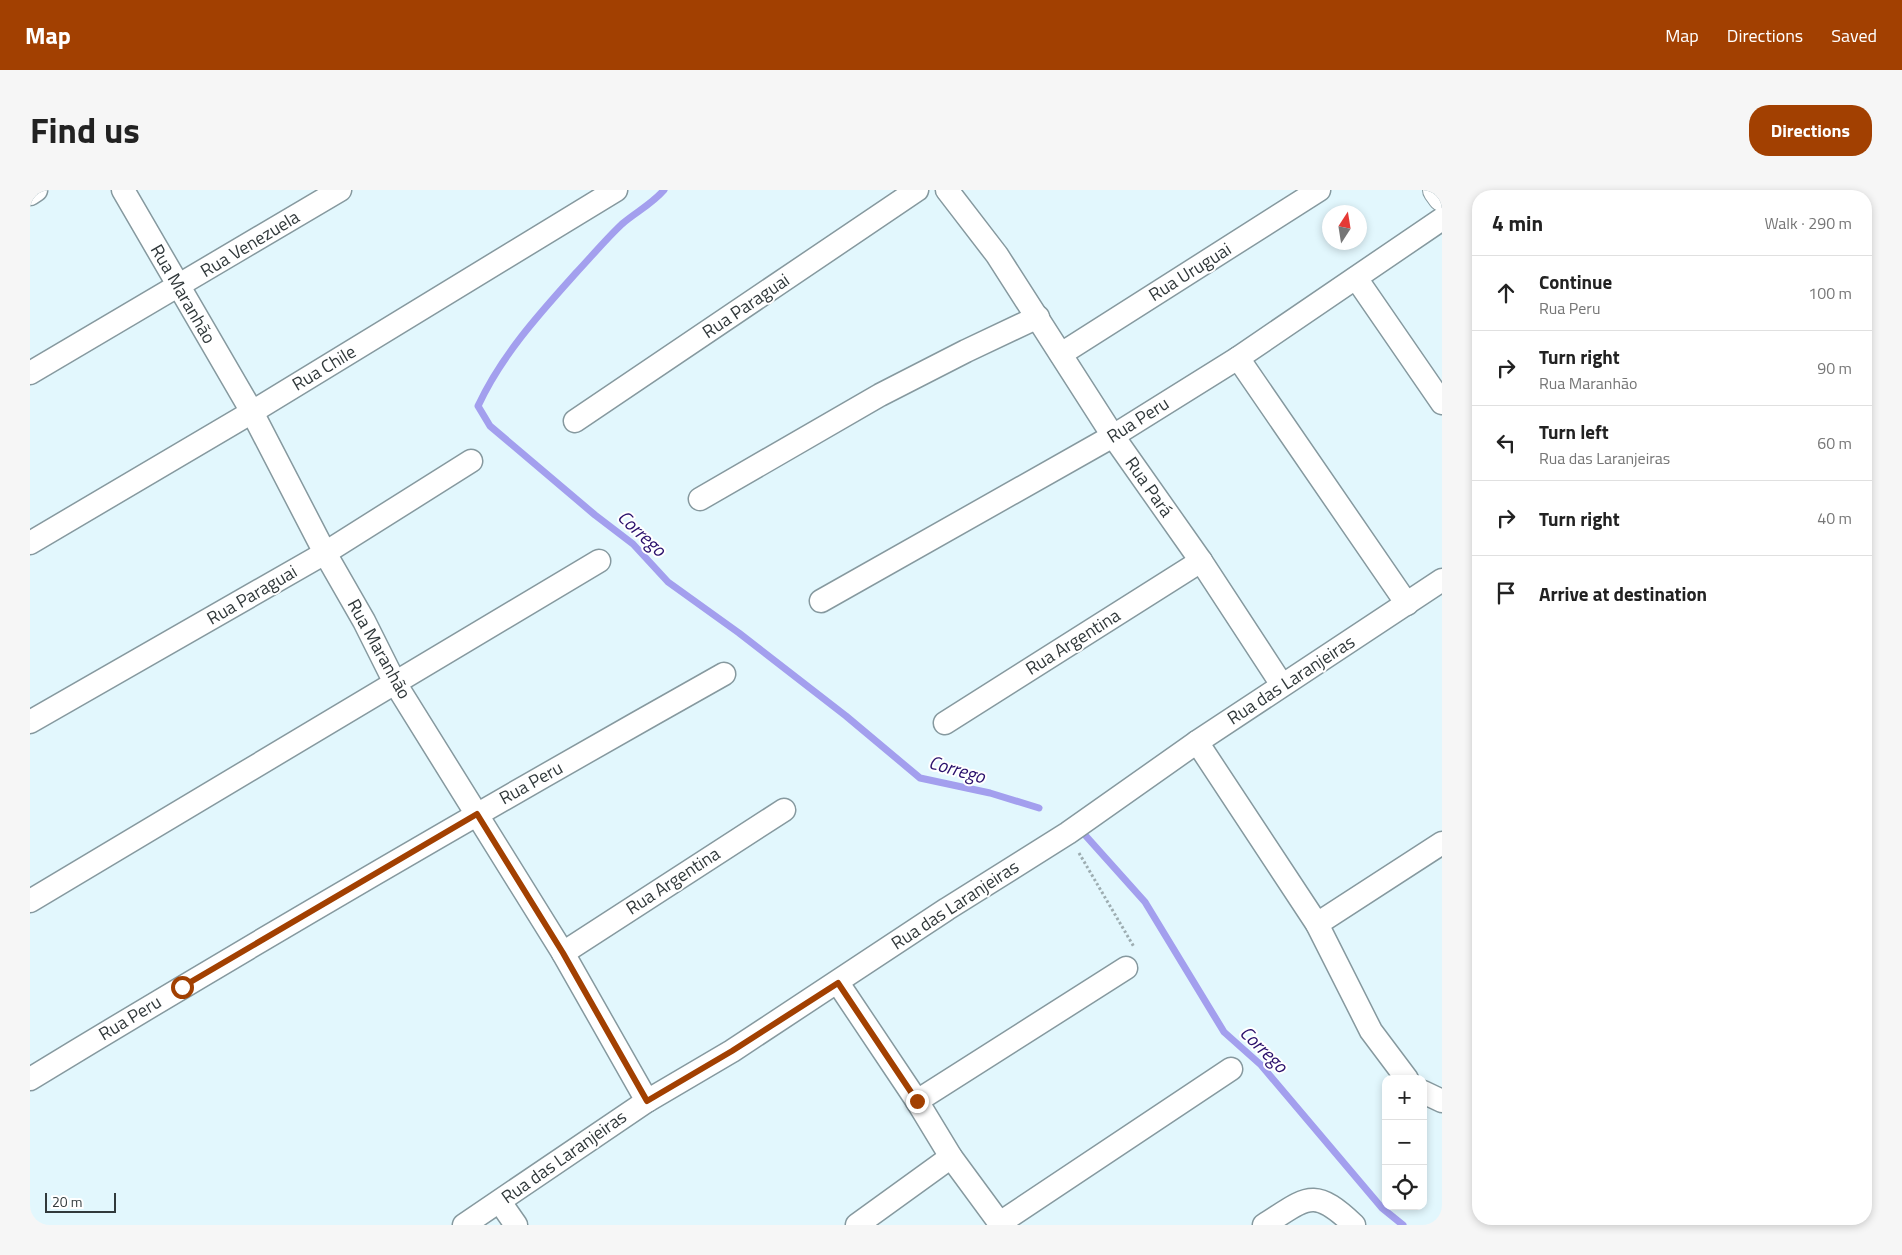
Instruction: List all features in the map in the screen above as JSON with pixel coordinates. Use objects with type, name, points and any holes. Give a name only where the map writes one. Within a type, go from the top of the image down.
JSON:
[{"type":"main road","points":[[1437,190],[1442,197]]},
{"type":"street","points":[[30,194],[36,190]]},
{"type":"street","name":"Rua Maranhão","points":[[123,190],[252,412],[324,553],[364,621],[396,683],[563,953],[647,1101]]},
{"type":"street","name":"Rua Venezuela","points":[[30,373],[340,190]]},
{"type":"street","name":"Rua Chile","points":[[30,543],[252,412],[616,190]]},
{"type":"street","name":"Rua Paraguai","points":[[575,421],[917,190]]},
{"type":"street","name":"Rua Pará","points":[[947,190],[997,255],[1038,316],[1113,436],[1201,562],[1282,685]]},
{"type":"street","name":"Rua Uruguai","points":[[1060,354],[1319,190]]},
{"type":"street","name":"Rua Peru","points":[[821,601],[1113,436],[1238,358],[1442,219]]},
{"type":"street","points":[[1356,278],[1442,403]]},
{"type":"street","points":[[700,499],[880,395],[1038,316]]},
{"type":"street","points":[[1238,358],[1407,604]]},
{"type":"street","name":"Rua Paraguai","points":[[30,722],[324,553],[471,461]]},
{"type":"street","points":[[30,901],[599,561]]},
{"type":"street","name":"Rua Argentina","points":[[946,723],[1201,562]]},
{"type":"street","name":"Rua das Laranjeiras","points":[[464,1225],[647,1101],[732,1051],[838,983],[947,909],[1068,833],[1197,742],[1442,580]]},
{"type":"street","name":"Rua Peru","points":[[30,1079],[190,982],[477,814],[724,674]]},
{"type":"street","points":[[1197,742],[1317,924],[1371,1031],[1404,1075]]},
{"type":"street","name":"Rua Argentina","points":[[563,953],[784,810]]},
{"type":"street","points":[[1317,924],[1442,843]]},
{"type":"street","points":[[917,1101],[1126,968]]},
{"type":"street","points":[[838,983],[917,1101],[951,1157],[1001,1224],[1231,1069]]},
{"type":"street","points":[[1427,1094],[1442,1101]]},
{"type":"street","points":[[857,1225],[951,1157]]},
{"type":"street","points":[[1264,1225],[1307,1200],[1322,1201],[1330,1204],[1354,1225]]},
{"type":"street","points":[[500,1202],[516,1225]]},
{"type":"path","points":[[1068,833],[1134,946],[1131,962],[1126,968]]},
{"type":"waterway","name":"Corrego","points":[[664,190],[610,236],[548,304],[509,353],[478,406],[490,426],[595,515],[633,544],[668,582],[739,633],[846,716],[920,778],[990,793],[1039,808]]},
{"type":"waterway","name":"Corrego","points":[[1085,835],[1145,902],[1224,1032],[1261,1065],[1382,1208],[1403,1225]]},
{"type":"route","points":[[182,987],[477,814],[563,953],[647,1101],[732,1051],[838,983],[917,1101]]}]
